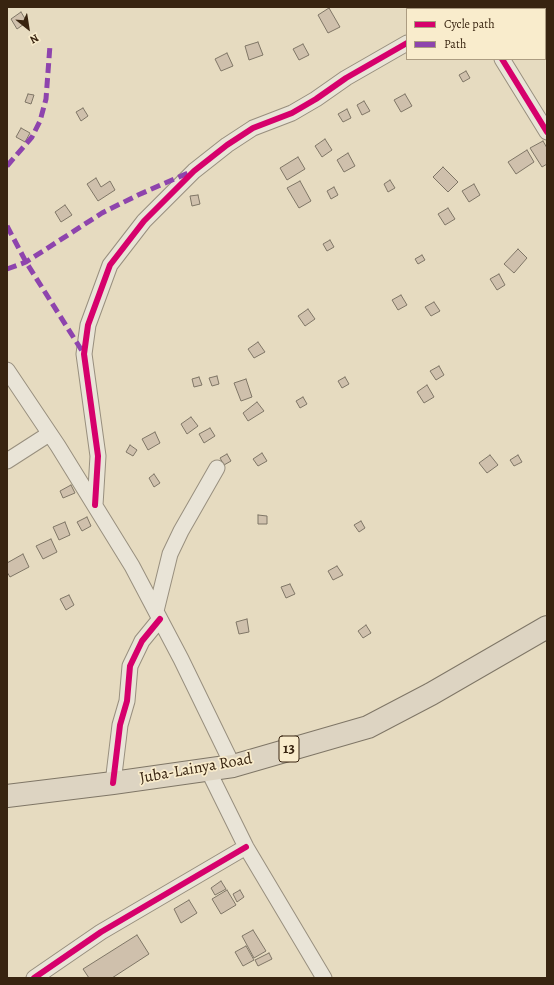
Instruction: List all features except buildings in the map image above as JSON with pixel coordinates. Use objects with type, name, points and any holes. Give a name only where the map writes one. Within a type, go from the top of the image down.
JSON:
[{"type":"main road","name":"Juba-Lainya Road","points":[[9,792],[113,783],[233,766],[368,727],[432,694],[547,627]]},
{"type":"street","points":[[95,505],[98,456],[84,354],[88,325],[110,265],[144,221],[194,171],[226,145],[253,128],[292,112],[316,99],[346,78],[406,44]]},
{"type":"street","points":[[503,60],[547,132]]},
{"type":"street","points":[[7,370],[95,505],[132,566],[233,766]]},
{"type":"street","points":[[7,461],[49,434]]},
{"type":"street","points":[[113,783],[120,725],[127,702],[130,666],[142,641],[158,615],[170,554],[181,530],[217,468]]},
{"type":"street","points":[[208,770],[246,847],[324,978]]},
{"type":"street","points":[[34,978],[101,932],[246,847]]},
{"type":"marked path","points":[[7,166],[32,137],[40,121],[46,99],[50,45]]},
{"type":"marked path","points":[[7,269],[26,262],[102,213],[188,173]]},
{"type":"marked path","points":[[7,226],[26,262],[84,354]]},
{"type":"cycle path","points":[[95,505],[98,456],[84,354],[88,325],[110,265],[144,221],[194,171],[227,145],[253,128],[292,113],[316,99],[346,78],[406,44]]},
{"type":"cycle path","points":[[503,60],[547,132]]},
{"type":"cycle path","points":[[113,783],[120,725],[127,701],[130,666],[142,641],[160,619]]},
{"type":"cycle path","points":[[34,978],[101,932],[246,847]]}]
